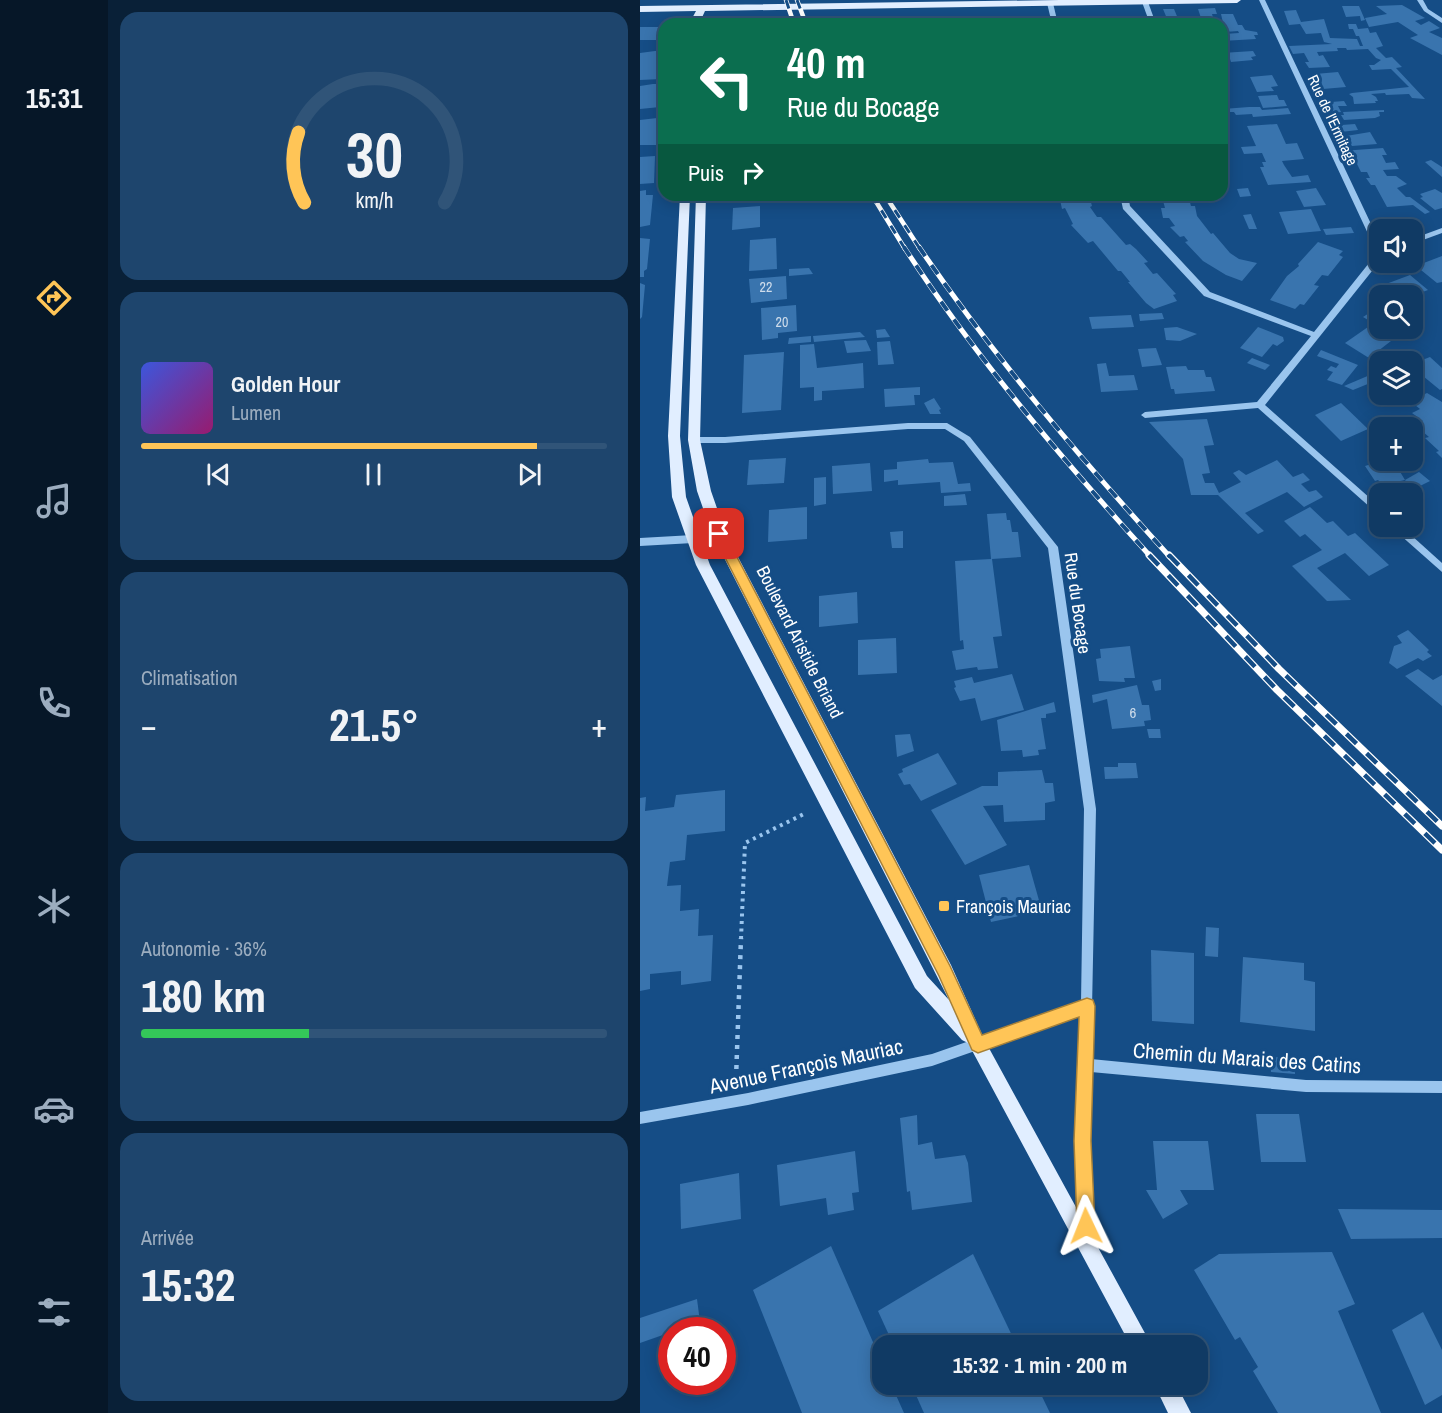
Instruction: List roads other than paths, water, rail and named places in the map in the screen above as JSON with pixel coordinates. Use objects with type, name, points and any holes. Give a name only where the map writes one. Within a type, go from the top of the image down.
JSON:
[{"type":"main road","points":[[640,9],[700,4],[1237,0]]},
{"type":"main road","points":[[700,4],[708,18]]},
{"type":"main road","name":"Boulevard Aristide Briand","points":[[685,201],[674,436],[679,497],[693,539],[703,565],[921,982],[978,1045]]},
{"type":"main road","name":"Boulevard Aristide Briand","points":[[701,201],[694,440],[704,491],[719,534],[945,971],[978,1045],[1136,1335]]},
{"type":"main road","points":[[1170,1395],[1180,1413]]},
{"type":"street","name":"Rue de l'Ermitage","points":[[1262,0],[1369,230]]},
{"type":"street","points":[[1420,0],[1426,10],[1441,21]]},
{"type":"street","points":[[1145,2],[1151,18]]},
{"type":"street","points":[[1050,3],[1054,18]]},
{"type":"street","points":[[1125,201],[1126,207],[1207,294],[1315,335]]},
{"type":"street","points":[[1423,237],[1441,230]]},
{"type":"street","points":[[1260,405],[1369,268]]},
{"type":"street","points":[[1145,414],[1260,405],[1369,503]]},
{"type":"street","name":"Rue du Bocage","points":[[694,440],[725,440],[908,426],[947,426],[967,439],[1053,547],[1090,810],[1086,1065],[1082,1141],[1087,1247]]},
{"type":"street","points":[[640,542],[693,539],[719,534]]},
{"type":"street","points":[[1406,537],[1441,569]]},
{"type":"street","points":[[978,1045],[1087,1006]]},
{"type":"street","name":"Avenue François Mauriac","points":[[640,1118],[736,1101],[932,1060],[978,1045]]},
{"type":"street","name":"Chemin du Marais des Catins","points":[[1086,1065],[1306,1086],[1441,1088]]},
{"type":"railway","points":[[786,0],[792,18]]},
{"type":"railway","points":[[797,0],[804,18]]},
{"type":"railway","points":[[876,201],[905,249]]},
{"type":"railway","points":[[889,201],[920,249]]},
{"type":"railway","points":[[904,247],[960,328],[1021,407],[1151,557]]},
{"type":"railway","points":[[919,247],[1008,368],[1104,483],[1170,557]]},
{"type":"railway","points":[[1149,555],[1277,690],[1442,850]]},
{"type":"railway","points":[[1169,555],[1279,669],[1442,826]]},
{"type":"place","name":"François Mauriac","points":[[944,906]]}]
